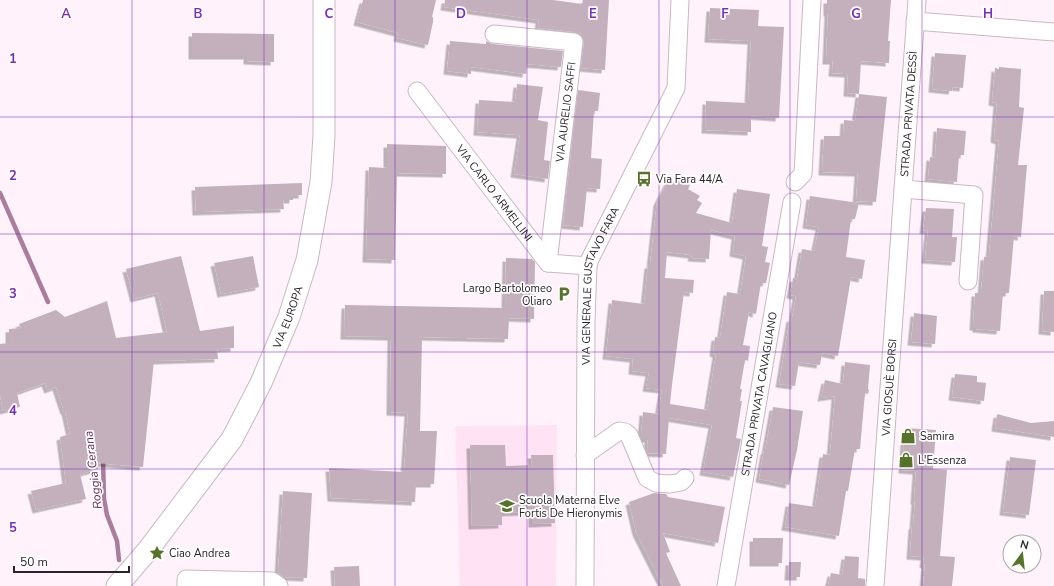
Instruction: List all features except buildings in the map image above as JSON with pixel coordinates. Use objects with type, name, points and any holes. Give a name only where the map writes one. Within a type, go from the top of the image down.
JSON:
[{"type":"main road","name":"VIA EUROPA","points":[[117,586],[148,550],[232,439],[261,383],[289,317],[307,260],[321,182],[324,135],[324,0]]},
{"type":"street","name":"VIA GENERALE GUSTAVO FARA","points":[[585,586],[586,321],[588,266],[590,259],[676,88],[680,0]]},
{"type":"street","points":[[795,182],[803,174],[812,0]]},
{"type":"street","name":"STRADA PRIVATA DESSÌ","points":[[917,0],[903,189],[974,195],[968,281]]},
{"type":"street","points":[[915,21],[1054,32]]},
{"type":"street","name":"VIA AURELIO SAFFI","points":[[494,34],[574,42],[548,263]]},
{"type":"street","name":"VIA CARLO ARMELLINI","points":[[417,91],[548,263]]},
{"type":"street","name":"VIA GIOSUÈ BORSI","points":[[875,586],[903,189]]},
{"type":"street","name":"STRADA PRIVATA CAVAGLIANO","points":[[726,586],[792,202]]},
{"type":"street","points":[[548,263],[588,266]]},
{"type":"street","points":[[585,455],[619,431],[624,432],[629,435],[648,478],[656,483],[670,484],[681,482],[685,478]]},
{"type":"street","points":[[186,586],[186,579],[272,582],[279,586]]},
{"type":"shaded area","name":"Scuola Materna Elve Fortis De Hieronymis","points":[[557,425],[556,586],[460,586],[455,426]]},
{"type":"waterway","name":"Roggia Cerana","points":[[0,193],[48,302]]},
{"type":"waterway","name":"Roggia Cerana","points":[[103,458],[104,499],[107,515],[117,541],[119,560]]},
{"type":"place","name":"Via Fara 44/A","points":[[644,179]]},
{"type":"place","name":"Largo Bartolomeo Oliaro","points":[[564,294]]},
{"type":"place","name":"Samira","points":[[908,436]]},
{"type":"place","name":"L'Essenza","points":[[906,460]]},
{"type":"place","name":"Scuola Materna Elve Fortis De Hieronymis","points":[[507,506]]},
{"type":"place","name":"Ciao Andrea","points":[[157,553]]}]
